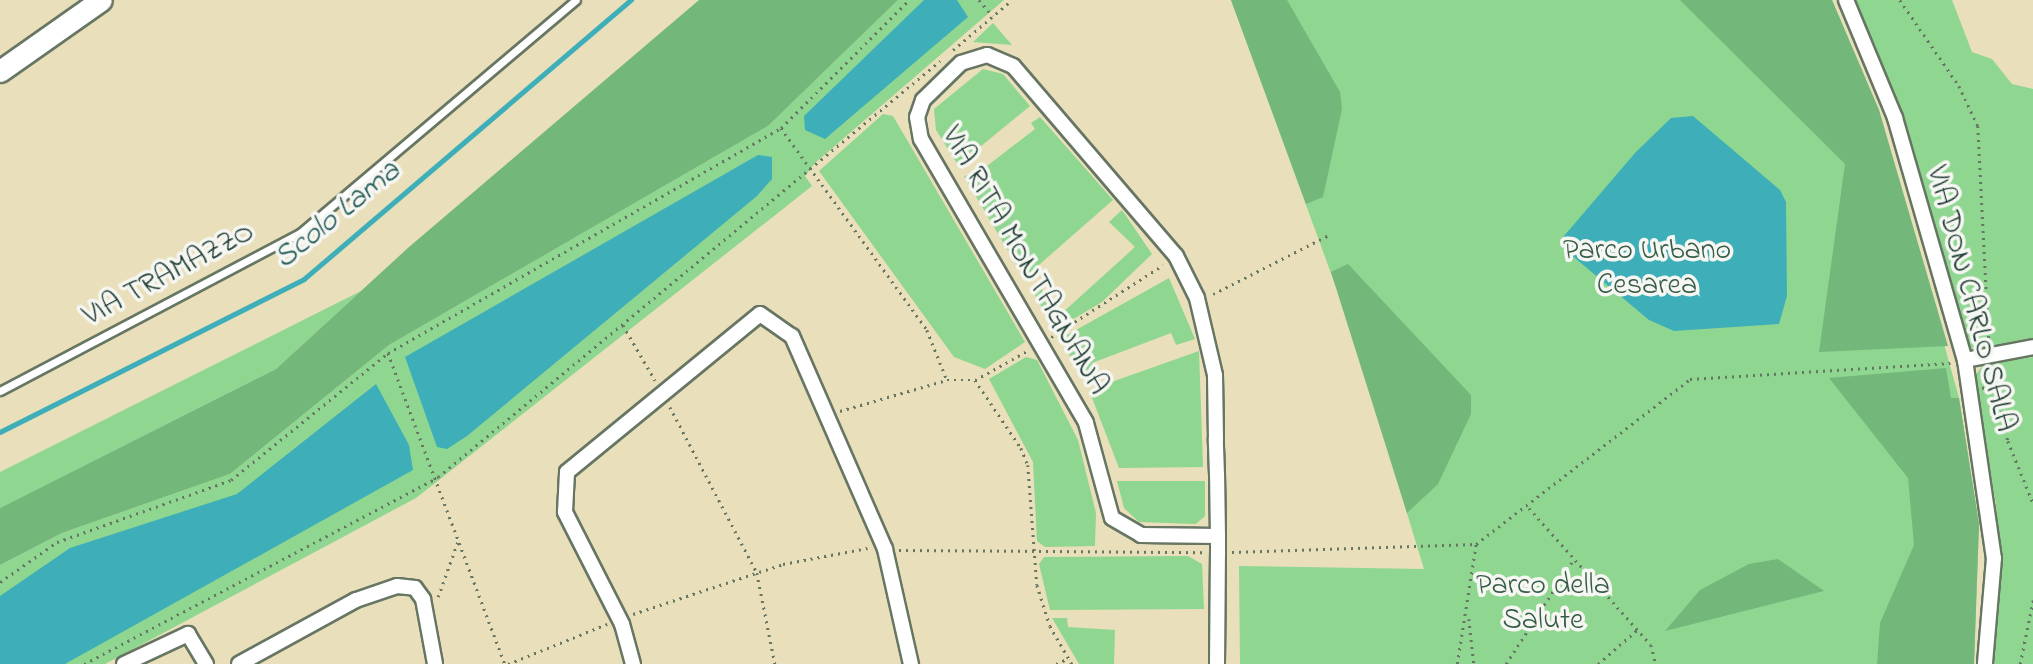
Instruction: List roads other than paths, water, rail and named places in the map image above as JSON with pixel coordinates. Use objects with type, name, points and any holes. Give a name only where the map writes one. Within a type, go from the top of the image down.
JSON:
[{"type":"main road","points":[[0,71],[101,0]]},
{"type":"street","name":"VIA DON CARLO SALA","points":[[1846,0],[1895,118],[1965,360],[1994,558],[1985,664]]},
{"type":"street","name":"VIA RITA MONTAGNANA","points":[[1217,664],[1218,536],[1212,347],[1176,256],[1013,66],[987,55],[961,63],[923,100],[917,117],[921,139],[1086,423],[1112,518],[1141,535],[1218,536]]},
{"type":"street","points":[[634,664],[619,619],[561,493],[576,463],[661,390],[760,314],[792,336],[885,549],[911,664]]},
{"type":"street","points":[[1965,360],[2033,347]]},
{"type":"street","points":[[239,664],[356,600],[397,586],[415,588],[429,623],[435,664]]},
{"type":"street","points":[[124,664],[188,634],[206,664]]},
{"type":"lane","name":"VIA TRAMAZZO","points":[[0,391],[300,233],[576,0]]},
{"type":"water","points":[[924,0],[957,0],[968,17],[825,139],[805,130],[804,116]]},
{"type":"water","points":[[1693,116],[1780,190],[1786,202],[1787,296],[1779,324],[1674,331],[1649,320],[1563,248],[1564,236],[1635,153],[1671,118]]},
{"type":"water","points":[[758,155],[772,157],[772,179],[757,196],[467,436],[447,449],[437,447],[405,357]]},
{"type":"water","points":[[376,384],[409,445],[413,470],[65,664],[0,664],[0,596],[70,548],[237,494]]},
{"type":"waterway","name":"Scolo Lama","points":[[0,432],[304,279],[631,0]]},
{"type":"park label","name":"Parco Urbano Cesarea","points":[[1647,268]]},
{"type":"park label","name":"Parco della Salute","points":[[1543,603]]}]
